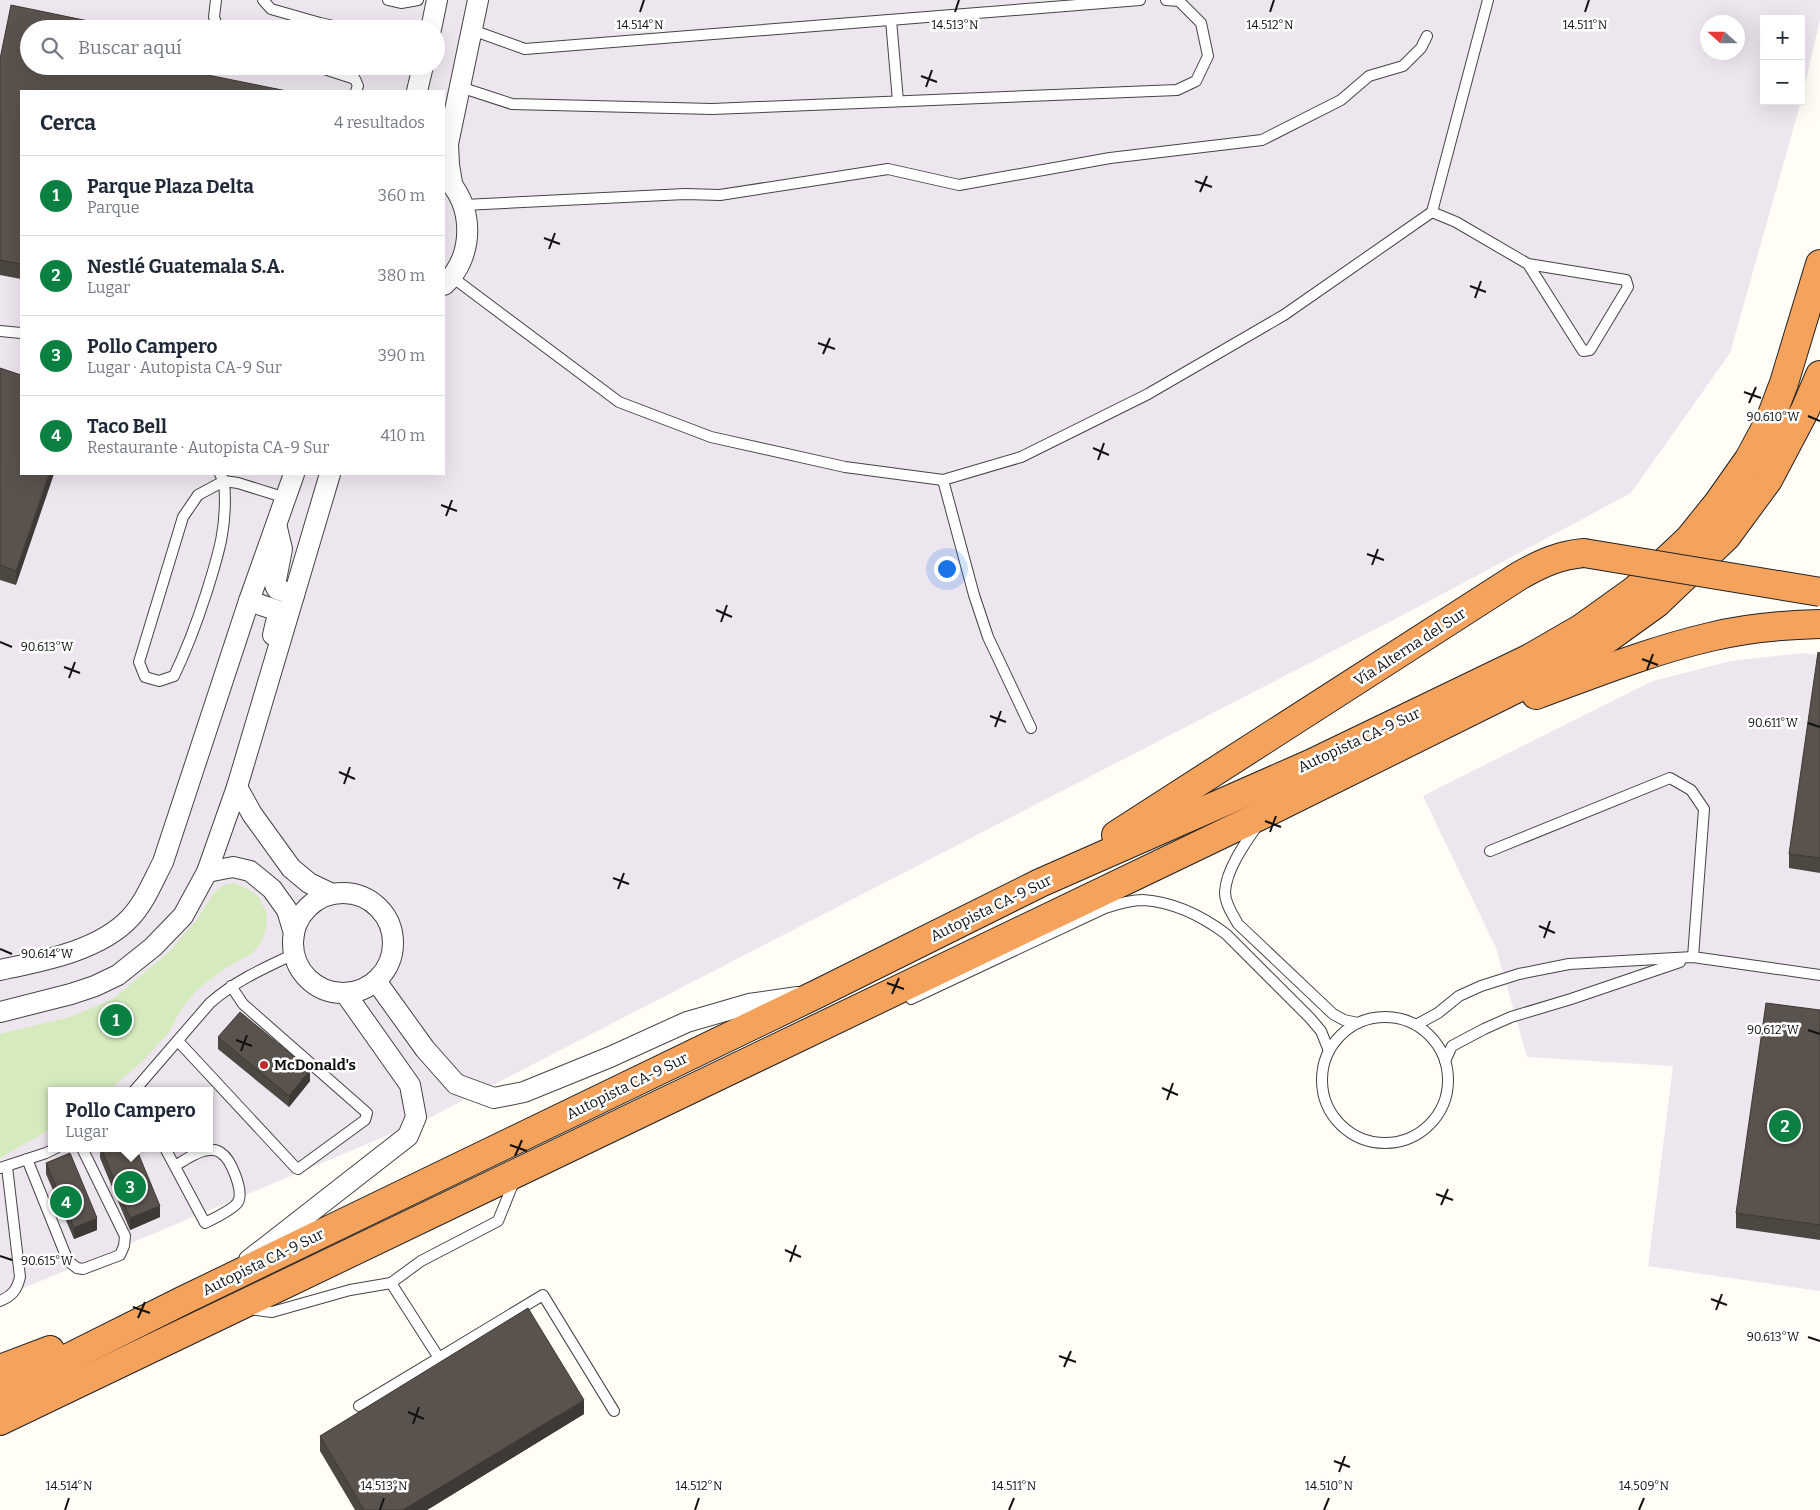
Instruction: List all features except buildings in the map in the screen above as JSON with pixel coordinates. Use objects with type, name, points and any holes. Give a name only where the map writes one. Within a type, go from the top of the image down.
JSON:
[{"type":"highway","name":"Autopista CA-9 Sur","points":[[0,1392],[184,1300],[817,994],[1040,883],[1310,764],[1530,658],[1582,628],[1636,590],[1689,539],[1718,503],[1749,459],[1770,420],[1784,383],[1820,264]]},
{"type":"highway","name":"Autopista CA-9 Sur","points":[[0,1421],[518,1172],[859,1013],[1542,676],[1607,639],[1657,603],[1726,536],[1768,480],[1805,410],[1820,375]]},
{"type":"highway","name":"Vía Alterna del Sur","points":[[1040,883],[1519,576],[1556,558],[1584,553],[1820,592]]},
{"type":"highway","points":[[1494,700],[1533,696],[1620,664],[1710,637],[1752,629],[1820,624]]},
{"type":"highway","points":[[0,1369],[184,1300]]},
{"type":"street","points":[[433,20],[437,0]]},
{"type":"street","points":[[448,281],[464,255],[468,230],[464,205],[448,180],[448,144],[478,0]]},
{"type":"street","points":[[417,90],[421,75]]},
{"type":"street","points":[[1,970],[49,960],[90,944],[112,933],[129,918],[142,902],[163,862],[249,601],[294,475]]},
{"type":"street","points":[[0,1012],[72,994],[96,986],[118,975],[153,948],[183,916],[207,872],[237,787],[330,475]]},
{"type":"street","points":[[277,526],[282,549],[275,585],[276,589],[294,595]]},
{"type":"street","points":[[249,601],[276,610],[277,618],[271,640],[267,686]]},
{"type":"street","points":[[237,787],[252,814],[291,868],[309,883],[332,894]]},
{"type":"street","points":[[207,872],[233,867],[250,871],[272,889],[287,910],[294,932],[294,954],[301,970],[312,983],[328,991],[345,993],[361,990],[376,981],[388,966],[393,948],[392,928],[383,912],[369,899],[350,893],[332,894],[318,899],[307,908],[299,919],[294,932]]},
{"type":"street","points":[[376,981],[425,1049],[456,1084],[494,1098],[524,1092],[610,1057],[687,1022],[749,1004],[817,994]]},
{"type":"street","points":[[217,1284],[398,1144],[408,1136],[411,1130],[416,1117],[410,1085],[345,993]]},
{"type":"lane","points":[[215,20],[216,0]]},
{"type":"lane","points":[[263,0],[271,9],[307,20]]},
{"type":"lane","points":[[388,0],[401,3],[418,0]]},
{"type":"lane","points":[[472,30],[525,49],[1140,0]]},
{"type":"lane","points":[[460,87],[512,104],[712,109],[1177,90],[1196,81],[1208,56],[1201,23],[1180,1],[1166,0]]},
{"type":"lane","points":[[448,281],[619,402],[710,437],[844,467],[943,480],[1021,458],[1148,394],[1284,315],[1432,212],[1488,0]]},
{"type":"lane","points":[[891,20],[898,101]]},
{"type":"lane","points":[[464,205],[685,194],[720,195],[888,169],[959,185],[1110,158],[1262,140],[1340,100],[1369,76],[1403,66],[1422,48],[1427,36]]},
{"type":"lane","points":[[343,75],[355,79],[358,86],[356,90]]},
{"type":"lane","points":[[1432,212],[1456,222],[1528,264],[1626,280],[1628,287],[1590,350],[1583,351],[1528,264]]},
{"type":"lane","points":[[0,330],[20,333]]},
{"type":"lane","points":[[222,478],[286,498]]},
{"type":"lane","points":[[222,478],[226,504],[222,544],[191,640],[174,676],[159,681],[145,677],[139,662],[183,517],[198,495],[222,478]]},
{"type":"lane","points":[[943,480],[974,594],[988,637],[1031,728]]},
{"type":"lane","points":[[1490,851],[1670,778],[1691,790],[1704,809],[1693,957]]},
{"type":"lane","points":[[1268,812],[1235,861],[1225,893],[1229,909],[1238,924],[1333,1014],[1344,1020],[1358,1023]]},
{"type":"lane","points":[[902,1003],[1105,908],[1124,902],[1142,900],[1184,910],[1212,924],[1226,934],[1310,1018],[1321,1031],[1329,1051]]},
{"type":"lane","points":[[138,1087],[210,1003],[241,979],[294,954]]},
{"type":"lane","points":[[1416,1025],[1438,1013],[1459,996],[1481,986],[1519,974],[1569,964],[1693,957],[1820,975]]},
{"type":"lane","points":[[1445,1061],[1452,1046],[1511,1017],[1693,957]]},
{"type":"lane","points":[[178,1041],[298,1169],[365,1120],[367,1113],[243,1004],[231,986]]},
{"type":"lane","points":[[1377,1017],[1397,1018],[1416,1025],[1434,1040],[1445,1061],[1447,1082],[1443,1102],[1433,1120],[1418,1134],[1399,1141],[1378,1143],[1359,1138],[1342,1126],[1329,1110],[1322,1090],[1323,1070],[1329,1051],[1341,1034],[1358,1023],[1377,1017]]},
{"type":"lane","points":[[167,1152],[205,1223],[237,1204],[240,1196],[240,1189],[234,1172],[222,1153],[213,1149]]},
{"type":"lane","points":[[0,1301],[10,1296],[18,1287],[20,1277],[3,1168],[48,1151]]},
{"type":"lane","points":[[27,1159],[68,1261],[76,1268],[83,1269],[120,1255],[124,1246],[125,1236],[84,1152]]},
{"type":"lane","points":[[175,1166],[200,1152]]},
{"type":"lane","points":[[238,1307],[272,1312],[350,1290],[391,1283],[421,1261],[498,1221],[518,1172]]},
{"type":"lane","points":[[391,1283],[439,1358]]},
{"type":"lane","points":[[359,1406],[543,1295],[614,1411]]},
{"type":"shaded area","points":[[0,0],[1820,0],[1820,19],[1805,85],[1805,15],[1760,15],[1760,105],[1800,105],[1730,353],[1631,493],[1420,606],[429,1118],[0,1298]]},
{"type":"shaded area","points":[[1803,653],[1820,655],[1820,1291],[1648,1266],[1673,1066],[1527,1057],[1496,948],[1423,796],[1653,681],[1731,661]]},
{"type":"green space","points":[[234,883],[248,889],[258,896],[266,911],[265,933],[253,953],[224,969],[197,990],[182,1008],[169,1032],[142,1062],[113,1087],[48,1087],[48,1131],[0,1158],[0,1034],[70,1017],[113,999],[170,951],[198,918],[213,894],[222,886]]},
{"type":"place","name":"Parque Plaza Delta","points":[[116,1020]]},
{"type":"place","name":"McDonald's","points":[[264,1065]]},
{"type":"place","name":"Nestlé Guatemala S.A.","points":[[1785,1126]]},
{"type":"place","name":"Pollo Campero","points":[[130,1187]]},
{"type":"place","name":"Taco Bell","points":[[66,1202]]}]
